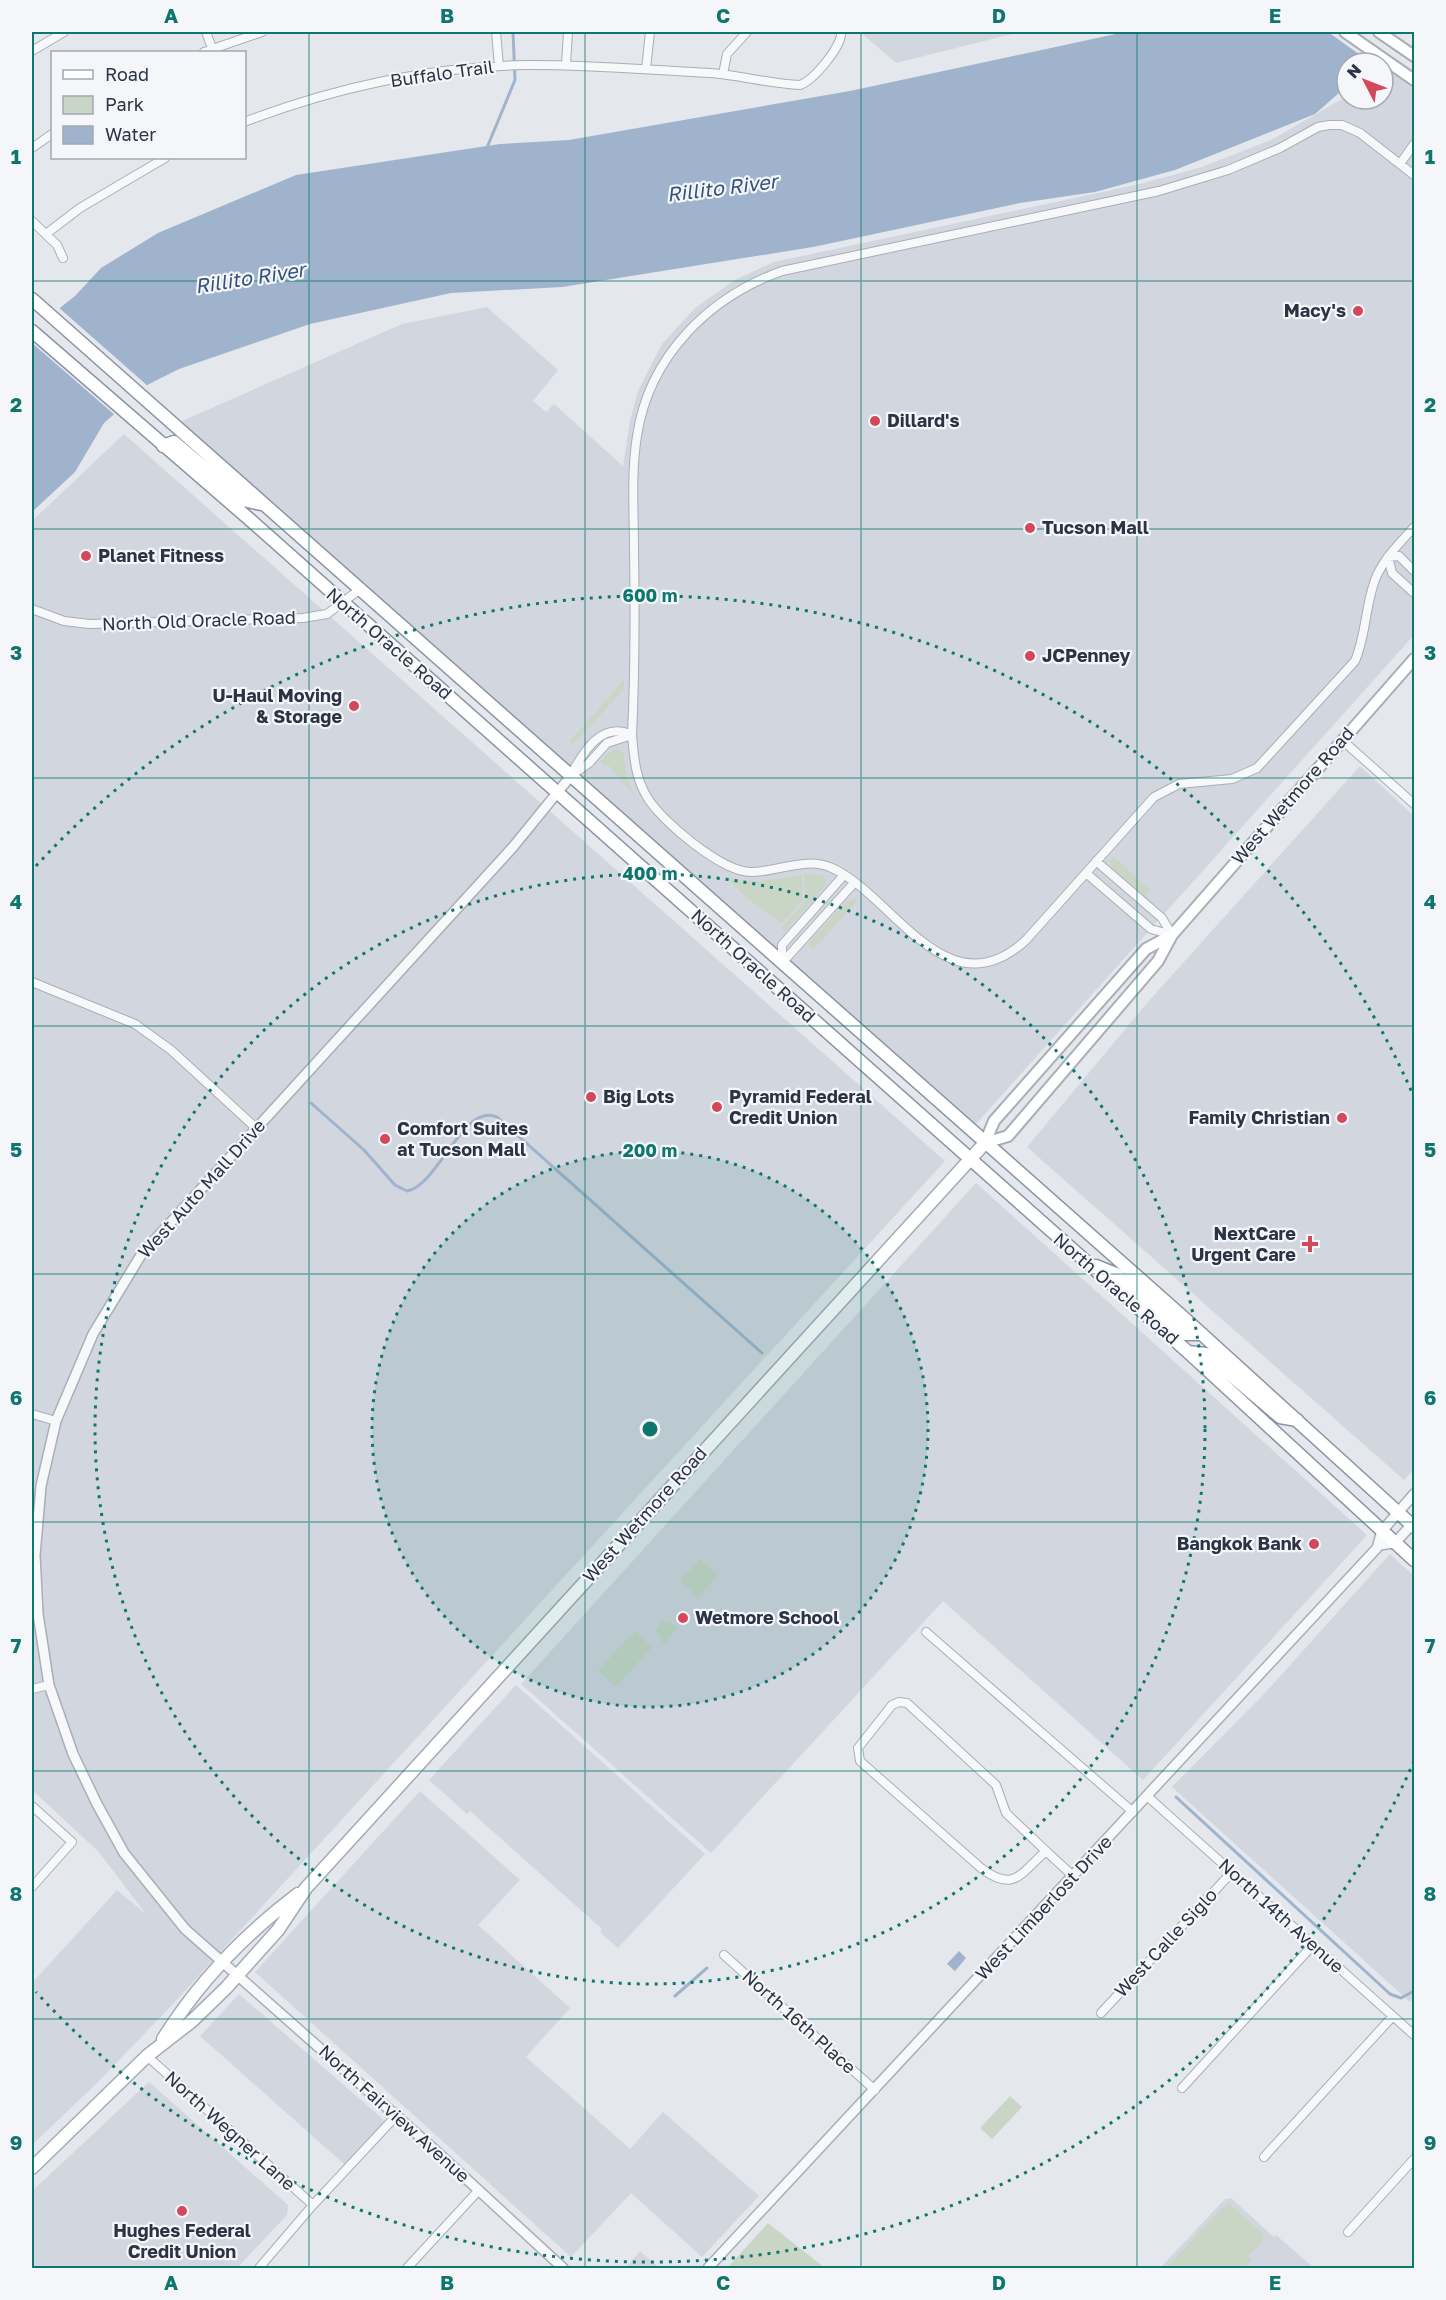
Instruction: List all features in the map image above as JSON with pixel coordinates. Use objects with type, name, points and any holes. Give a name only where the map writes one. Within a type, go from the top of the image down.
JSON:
[{"type":"main road","points":[[1345,32],[1414,80]]},
{"type":"main road","points":[[1379,32],[1412,54]]},
{"type":"main road","name":"North Oracle Road","points":[[32,301],[1414,1524]]},
{"type":"main road","name":"North Oracle Road","points":[[32,331],[248,518],[342,604],[1188,1352],[1414,1560]]},
{"type":"main road","points":[[163,446],[174,442],[243,500],[265,505]]},
{"type":"main road","name":"West Wetmore Road","points":[[985,1143],[1008,1136],[1158,961],[1172,935],[1414,659]]},
{"type":"main road","name":"West Wetmore Road","points":[[32,2168],[147,2056],[192,2021],[237,1976],[278,1930],[306,1888],[985,1143],[994,1121],[1146,950],[1172,935]]},
{"type":"main road","points":[[1086,1263],[1116,1274],[1185,1334],[1202,1334]]},
{"type":"main road","points":[[1188,1352],[1206,1354],[1280,1417],[1298,1420]]},
{"type":"main road","name":"West Wetmore Road","points":[[160,2045],[184,2006],[222,1963],[266,1919],[306,1888]]},
{"type":"street","points":[[32,51],[64,32]]},
{"type":"street","points":[[206,32],[212,48]]},
{"type":"street","points":[[206,51],[262,32]]},
{"type":"street","points":[[496,32],[502,66]]},
{"type":"street","points":[[566,64],[568,32]]},
{"type":"street","points":[[646,69],[650,32]]},
{"type":"street","points":[[723,74],[728,54],[747,32]]},
{"type":"street","name":"Buffalo Trail","points":[[246,122],[325,95],[365,86],[408,77],[502,66],[566,64],[646,69],[723,74],[800,85],[810,79],[839,46],[841,32]]},
{"type":"street","points":[[1414,173],[1352,128],[1336,125],[1324,126],[1271,152],[1205,178],[1134,196],[782,271],[750,284],[716,305],[673,347],[651,389],[637,433],[634,481],[632,735],[635,771],[646,795],[657,809],[714,860],[736,870],[750,872],[819,864],[844,875],[932,951],[958,962],[975,962],[1004,956],[1019,947],[1150,802],[1166,789],[1186,783],[1241,777],[1265,761],[1355,661],[1361,648],[1370,597],[1377,575],[1388,557],[1414,527]]},
{"type":"street","points":[[32,148],[51,135]]},
{"type":"street","points":[[1400,164],[1414,144]]},
{"type":"street","points":[[46,234],[80,208],[163,159]]},
{"type":"street","points":[[32,221],[57,245],[63,258]]},
{"type":"street","points":[[1388,557],[1399,556],[1414,571]]},
{"type":"street","points":[[1388,557],[1392,573],[1414,593]]},
{"type":"street","name":"North Old Oracle Road","points":[[32,609],[64,621],[89,624],[303,618],[327,614],[359,590]]},
{"type":"street","name":"West Auto Mall Drive","points":[[222,1963],[185,1929],[124,1853],[73,1754],[49,1685],[38,1614],[35,1555],[41,1486],[56,1421],[93,1334],[141,1255],[513,847],[558,793],[581,756],[600,735],[615,730],[632,735]]},
{"type":"street","points":[[1342,740],[1414,804]]},
{"type":"street","points":[[1096,861],[1162,918],[1172,935]]},
{"type":"street","points":[[1086,873],[1151,929],[1172,935]]},
{"type":"street","points":[[782,963],[782,945],[844,875]]},
{"type":"street","points":[[782,963],[854,883]]},
{"type":"street","points":[[32,982],[135,1024],[171,1050],[256,1128]]},
{"type":"street","points":[[32,1414],[56,1421]]},
{"type":"street","points":[[1414,1494],[1382,1531],[1379,1545],[1395,1543],[1414,1524]]},
{"type":"street","name":"West Limberlost Drive","points":[[708,2268],[1379,1545]]},
{"type":"street","points":[[926,1632],[1133,1812]]},
{"type":"street","points":[[32,1689],[49,1685]]},
{"type":"street","points":[[1046,1851],[1015,1879],[1007,1881],[995,1878],[860,1761],[858,1748],[892,1705],[907,1703],[996,1785],[1006,1813],[1073,1876]]},
{"type":"street","name":"North 14th Avenue","points":[[1147,1796],[1414,2035]]},
{"type":"street","points":[[32,1806],[72,1842],[32,1887]]},
{"type":"street","name":"West Calle Siglo","points":[[1101,2013],[1232,1872]]},
{"type":"street","points":[[1182,2088],[1312,1946]]},
{"type":"street","name":"North 16th Place","points":[[724,1955],[875,2090]]},
{"type":"street","name":"North Fairview Avenue","points":[[222,1963],[479,2190],[560,2268]]},
{"type":"street","points":[[1264,2157],[1393,2016]]},
{"type":"street","name":"North Wegner Lane","points":[[147,2056],[313,2205]]},
{"type":"street","points":[[259,2268],[313,2205],[396,2116]]},
{"type":"street","points":[[1348,2232],[1414,2159]]},
{"type":"street","points":[[407,2268],[479,2190]]},
{"type":"shaded area","points":[[860,32],[1020,32],[896,63]]},
{"type":"shaded area","points":[[1395,75],[1414,89],[1414,635],[976,1124],[180,422],[402,324],[487,307],[558,370],[533,401],[546,412],[554,404],[623,466],[630,421],[638,391],[662,344],[695,308],[735,280],[774,262],[1140,184],[1202,167],[1273,139],[1335,103],[1335,111],[1395,111]]},
{"type":"shaded area","points":[[124,434],[945,1161],[171,2006],[98,2082],[32,2145],[32,1983],[117,1890],[146,1914],[98,1851],[32,1790],[32,521]]},
{"type":"shaded area","points":[[1360,766],[1414,816],[1414,1469],[1404,1480],[1027,1147],[1147,1003]]},
{"type":"shaded area","points":[[976,1183],[1367,1535],[1143,1780],[943,1601],[711,1853],[521,1684]]},
{"type":"shaded area","points":[[1390,1554],[1414,1576],[1414,1997],[1410,2002],[1172,1787],[1265,1693]]},
{"type":"shaded area","points":[[516,1685],[705,1854],[618,1948],[600,1932],[602,1929],[470,1811],[467,1814],[429,1780]]},
{"type":"shaded area","points":[[420,1791],[520,1880],[478,1925],[570,2008],[526,2057],[630,2149],[663,2112],[759,2196],[702,2257],[631,2193],[571,2257],[255,1972]]},
{"type":"shaded area","points":[[239,1994],[385,2121],[345,2165],[200,2036]]},
{"type":"shaded area","points":[[149,2082],[288,2205],[287,2215],[237,2268],[32,2268],[32,2191]]},
{"type":"shaded area","points":[[1231,2198],[1274,2237],[1276,2235],[1314,2268],[1160,2268],[1225,2199]]},
{"type":"shaded area","points":[[640,2251],[659,2268],[626,2268]]},
{"type":"green space","points":[[624,680],[624,689],[573,744],[570,741]]},
{"type":"green space","points":[[618,749],[624,754],[626,775],[634,795],[608,765],[601,762],[609,752]]},
{"type":"green space","points":[[1113,856],[1150,890],[1145,896],[1112,868],[1110,861]]},
{"type":"green space","points":[[804,874],[823,875],[826,885],[785,932],[781,928],[806,900]]},
{"type":"green space","points":[[802,875],[803,900],[782,923],[748,899],[726,877],[753,882]]},
{"type":"green space","points":[[853,898],[858,900],[813,950],[808,944],[847,901]]},
{"type":"green space","points":[[700,1559],[718,1575],[698,1598],[680,1581]]},
{"type":"green space","points":[[667,1621],[678,1627],[664,1644],[656,1631],[660,1623]]},
{"type":"green space","points":[[635,1631],[652,1647],[616,1687],[598,1670]]},
{"type":"green space","points":[[1010,2096],[1022,2107],[992,2139],[980,2128]]},
{"type":"green space","points":[[1227,2202],[1264,2234],[1261,2243],[1248,2256],[1252,2260],[1244,2268],[1166,2268],[1221,2209],[1227,2206]]},
{"type":"green space","points":[[768,2223],[825,2268],[727,2268]]},
{"type":"water","name":"Rillito River","points":[[1125,32],[1404,32],[1380,51],[1335,51],[1335,96],[1315,114],[1175,170],[1095,192],[1020,203],[813,247],[562,287],[451,293],[310,324],[179,369],[149,384],[104,423],[75,472],[32,512],[32,330],[75,296],[101,268],[158,233],[296,175],[500,144],[569,140],[850,91]]},
{"type":"water","points":[[959,1951],[966,1958],[955,1971],[947,1964]]},
{"type":"pier","points":[[1328,32],[1397,32],[1403,36],[1384,51],[1355,51]]},
{"type":"pier","points":[[57,306],[149,387],[116,416],[32,343],[32,326]]},
{"type":"waterway","points":[[486,150],[515,80],[513,32]]},
{"type":"waterway","points":[[311,1103],[364,1150],[395,1185],[407,1191],[418,1186],[429,1175],[473,1122],[485,1116],[497,1117],[762,1353]]},
{"type":"waterway","points":[[1176,1797],[1390,1994],[1401,1998],[1414,1991]]},
{"type":"waterway","points":[[675,1996],[707,1968]]},
{"type":"place","name":"Macy's","points":[[1358,311]]},
{"type":"place","name":"Dillard's","points":[[875,421]]},
{"type":"place","name":"Tucson Mall","points":[[1030,528]]},
{"type":"place","name":"Planet Fitness","points":[[86,556]]},
{"type":"place","name":"JCPenney","points":[[1030,656]]},
{"type":"place","name":"U-Haul Moving & Storage","points":[[354,706]]},
{"type":"place","name":"Big Lots","points":[[591,1097]]},
{"type":"place","name":"Pyramid Federal Credit Union","points":[[717,1107]]},
{"type":"place","name":"Family Christian","points":[[1342,1118]]},
{"type":"place","name":"Comfort Suites at Tucson Mall","points":[[385,1139]]},
{"type":"place","name":"NextCare Urgent Care","points":[[1310,1244]]},
{"type":"place","name":"Bangkok Bank","points":[[1314,1544]]},
{"type":"place","name":"Wetmore School","points":[[683,1618]]},
{"type":"place","name":"Hughes Federal Credit Union","points":[[182,2211]]}]
